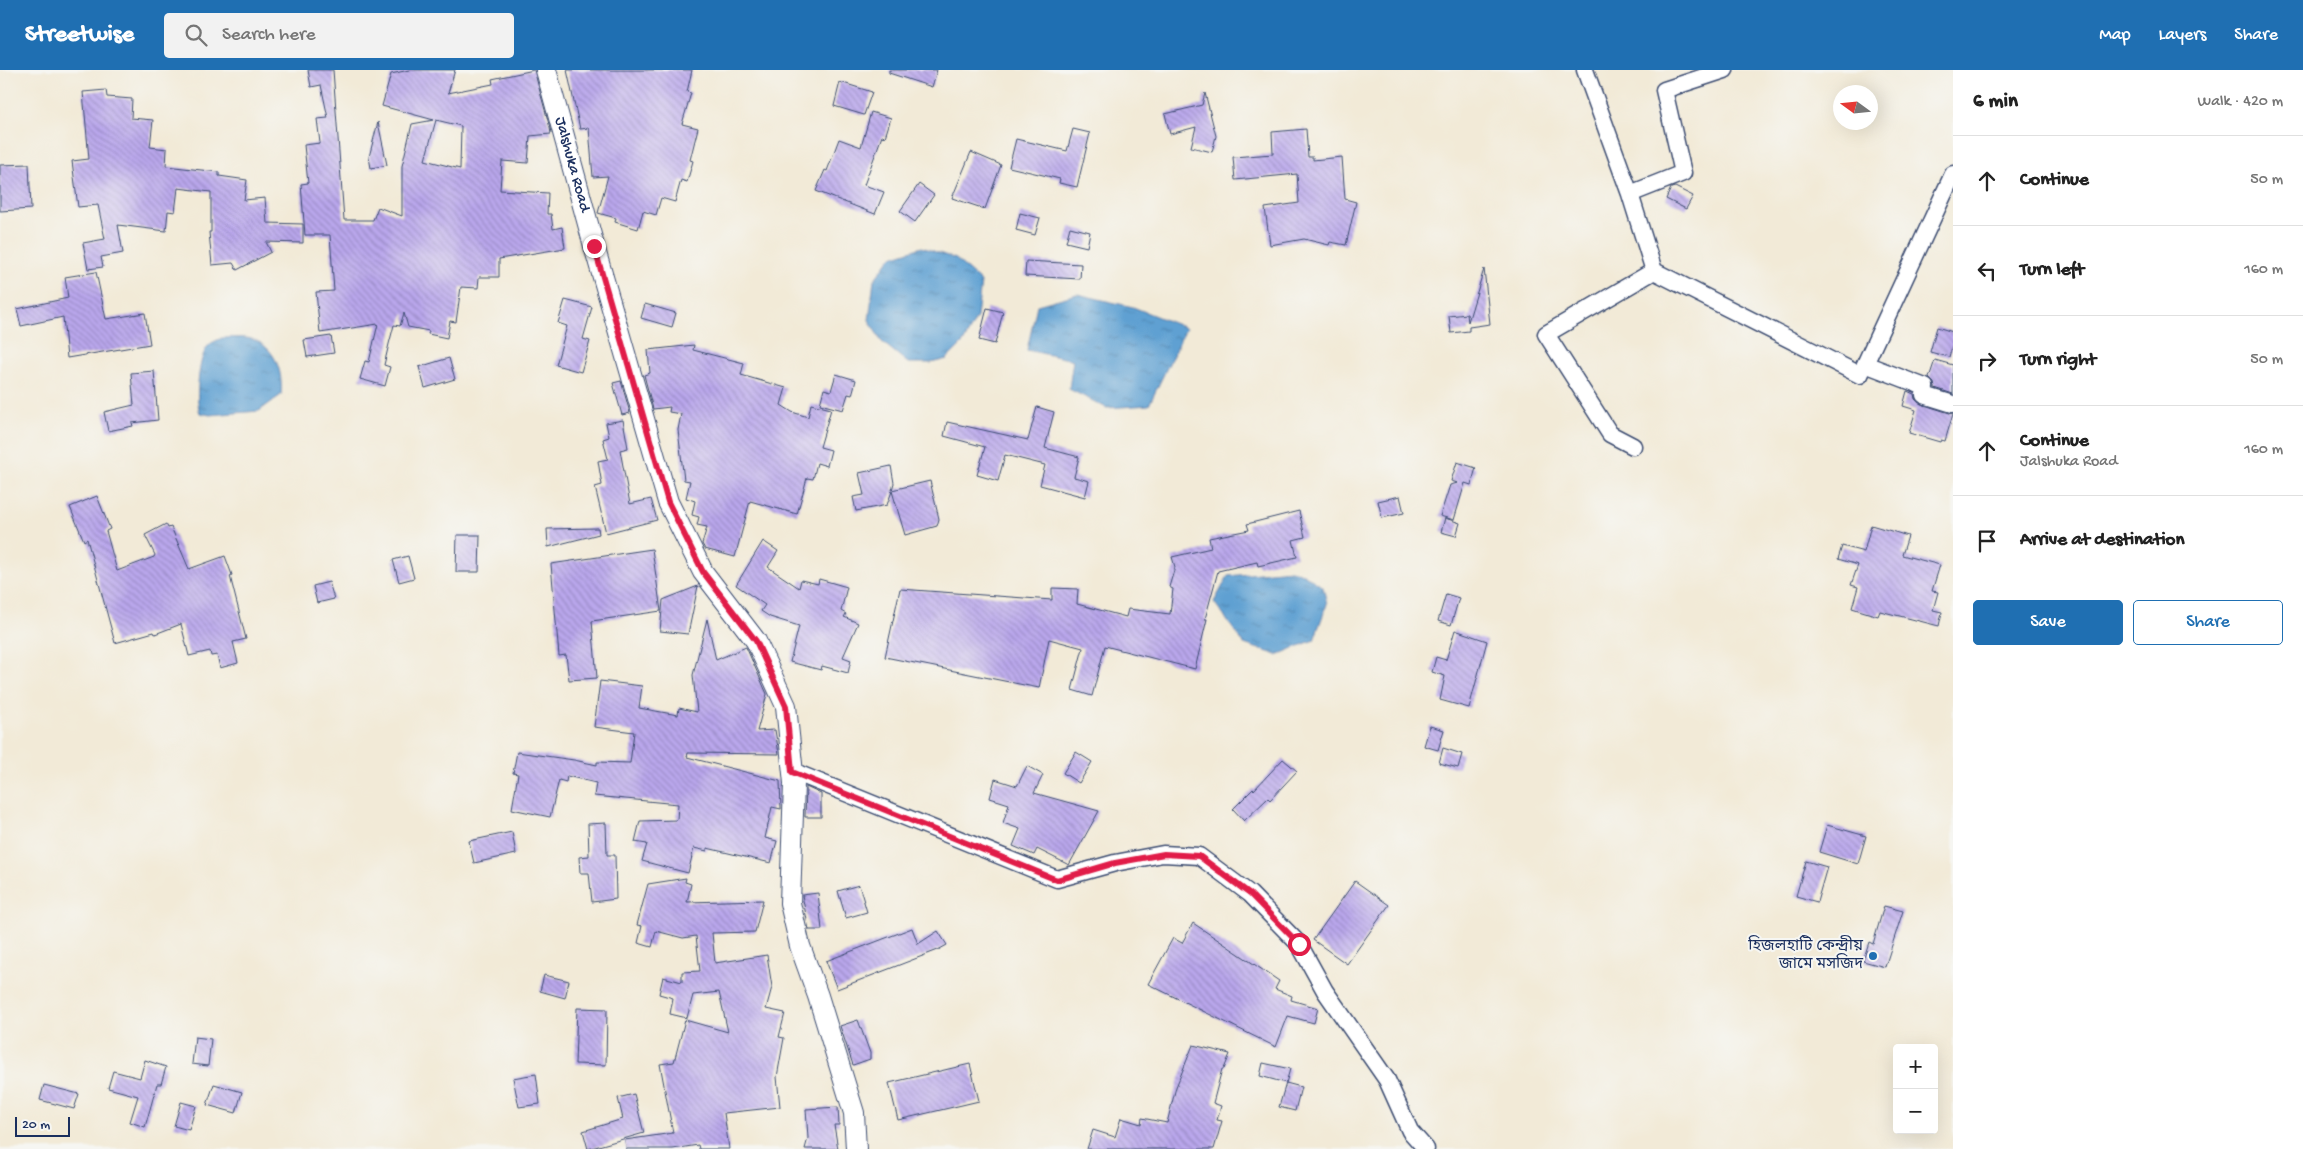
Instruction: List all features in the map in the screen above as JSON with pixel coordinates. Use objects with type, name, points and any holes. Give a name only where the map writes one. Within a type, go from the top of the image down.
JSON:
[{"type":"street","name":"Jalshuka Road","points":[[546,70],[594,246],[668,502],[703,572],[756,641],[786,706],[792,772],[790,903],[800,946],[818,996],[854,1113],[856,1149]]},
{"type":"street","points":[[1585,70],[1630,194],[1654,271],[1860,375],[1953,174]]},
{"type":"street","points":[[1630,194],[1683,173],[1664,90],[1725,70]]},
{"type":"street","points":[[1633,446],[1610,434],[1546,334],[1654,271]]},
{"type":"street","points":[[1865,364],[1925,387],[1924,395],[1953,404]]},
{"type":"street","points":[[792,772],[1057,880],[1115,863],[1164,854],[1199,856],[1250,894],[1299,944],[1325,991],[1387,1080],[1410,1131],[1426,1149]]},
{"type":"water","points":[[922,247],[956,259],[981,282],[977,317],[963,343],[947,359],[931,363],[908,363],[881,341],[869,320],[874,280],[891,257]]},
{"type":"water","points":[[1077,294],[1133,307],[1186,328],[1149,405],[1107,408],[1069,389],[1073,360],[1027,350],[1037,305]]},
{"type":"water","points":[[222,338],[249,338],[264,345],[274,357],[280,371],[281,395],[259,411],[210,415],[200,413],[198,407],[198,378],[202,358],[209,345]]},
{"type":"water","points":[[1291,570],[1303,574],[1323,587],[1327,604],[1314,640],[1277,655],[1244,644],[1214,602],[1228,576]]},
{"type":"building","points":[[308,70],[333,70],[344,220],[373,220],[378,207],[402,216],[402,166],[412,124],[434,120],[382,106],[391,74],[409,70],[455,70],[448,93],[493,84],[492,79],[534,70],[550,128],[551,134],[530,136],[528,163],[502,161],[500,190],[548,193],[547,214],[551,214],[553,229],[562,227],[565,248],[499,259],[499,277],[479,277],[478,288],[461,287],[456,322],[450,321],[447,338],[428,334],[429,331],[408,327],[404,313],[400,326],[394,325],[389,344],[384,365],[390,367],[385,386],[360,379],[365,361],[369,362],[378,324],[320,333],[316,292],[334,291],[330,235],[305,235],[301,184],[308,183],[304,145],[320,143],[317,119],[328,118],[321,85],[311,87]],"holes":[[[436,120],[461,126],[460,169],[425,160]]]},
{"type":"building","points":[[567,70],[692,70],[687,92],[691,93],[682,124],[698,128],[690,160],[693,161],[687,182],[681,180],[675,202],[661,198],[656,215],[643,211],[638,229],[615,222],[616,218],[598,213],[608,176],[593,177],[589,128],[580,129]]},
{"type":"building","points":[[889,70],[937,70],[932,87],[889,73]]},
{"type":"building","points":[[840,82],[872,92],[864,115],[834,106]]},
{"type":"building","points":[[106,90],[107,97],[132,99],[131,118],[153,120],[150,147],[167,149],[166,166],[219,172],[219,176],[247,180],[244,200],[265,198],[267,223],[303,224],[303,243],[266,242],[271,252],[237,270],[233,263],[212,265],[209,232],[211,232],[211,192],[178,188],[175,212],[168,211],[166,231],[118,225],[123,253],[101,257],[103,267],[88,269],[83,243],[105,239],[98,205],[78,207],[72,161],[89,159],[83,92]]},
{"type":"building","points":[[1205,93],[1216,136],[1212,152],[1191,147],[1196,127],[1170,134],[1165,114],[1202,105]]},
{"type":"building","points":[[871,112],[891,118],[885,137],[882,136],[864,185],[884,192],[875,214],[816,191],[825,170],[827,171],[839,139],[861,147]]},
{"type":"building","points":[[378,122],[387,165],[371,168],[369,157]]},
{"type":"building","points":[[1073,129],[1090,133],[1077,187],[1059,183],[1060,179],[1009,167],[1016,139],[1067,151]]},
{"type":"building","points":[[1306,129],[1308,157],[1313,157],[1313,160],[1342,157],[1345,199],[1356,202],[1346,245],[1330,242],[1329,245],[1304,239],[1270,245],[1265,208],[1299,203],[1297,174],[1235,180],[1233,157],[1273,154],[1272,132]]},
{"type":"building","points":[[971,152],[1001,165],[985,209],[952,198]]},
{"type":"building","points":[[29,164],[31,209],[0,211],[0,165]]},
{"type":"building","points":[[919,184],[934,195],[915,222],[900,211]]},
{"type":"building","points":[[1675,187],[1693,196],[1686,209],[1666,199],[1671,188]]},
{"type":"building","points":[[1020,213],[1040,218],[1035,235],[1016,230]]},
{"type":"building","points":[[1070,227],[1090,232],[1087,247],[1066,242]]},
{"type":"building","points":[[1026,261],[1081,264],[1080,279],[1025,276]]},
{"type":"building","points":[[1484,269],[1490,324],[1469,327],[1469,331],[1451,333],[1449,316],[1467,314],[1468,322]]},
{"type":"building","points":[[96,272],[106,319],[145,313],[150,344],[67,358],[63,317],[21,326],[17,309],[68,298],[65,277]]},
{"type":"building","points":[[565,300],[592,307],[583,339],[590,341],[581,372],[556,365],[567,326],[558,323]]},
{"type":"building","points":[[645,304],[676,313],[672,327],[641,318]]},
{"type":"building","points":[[987,308],[1003,312],[995,344],[979,340]]},
{"type":"building","points":[[1937,327],[1953,332],[1953,343],[1949,357],[1930,352]]},
{"type":"building","points":[[331,336],[334,353],[307,357],[304,340]]},
{"type":"building","points":[[694,345],[693,350],[744,363],[741,375],[786,388],[781,405],[792,412],[808,417],[811,404],[831,409],[820,447],[831,450],[827,466],[817,463],[813,479],[807,478],[797,514],[750,501],[735,557],[705,549],[702,544],[707,527],[697,525],[699,517],[692,515],[695,501],[686,498],[690,481],[684,480],[678,430],[681,414],[669,412],[670,407],[653,409],[644,375],[650,373],[648,350]]},
{"type":"building","points":[[449,358],[455,379],[425,388],[419,367]]},
{"type":"building","points":[[1935,360],[1953,365],[1953,394],[1935,388],[1934,383],[1929,378]]},
{"type":"building","points":[[154,371],[158,420],[132,423],[133,426],[108,431],[104,412],[134,405],[131,373]]},
{"type":"building","points":[[836,374],[856,380],[852,395],[848,394],[843,410],[820,404],[824,389],[831,391]]},
{"type":"building","points":[[621,381],[630,413],[622,415],[613,383]]},
{"type":"building","points":[[1907,391],[1914,394],[1915,399],[1921,404],[1953,414],[1945,441],[1941,440],[1940,442],[1909,433],[1916,410],[1903,406]]},
{"type":"building","points":[[1037,407],[1054,412],[1045,448],[1079,457],[1074,477],[1089,481],[1085,497],[1040,485],[1045,465],[1005,455],[998,481],[977,475],[985,447],[944,436],[947,422],[1028,440]]},
{"type":"building","points":[[623,420],[628,448],[620,450],[630,504],[651,499],[657,520],[606,533],[595,487],[602,485],[598,461],[608,459],[603,439],[609,437],[606,423]]},
{"type":"building","points":[[1457,462],[1476,468],[1471,485],[1465,483],[1454,520],[1440,516],[1450,485],[1458,483],[1451,481]]},
{"type":"building","points":[[891,466],[894,483],[892,490],[930,481],[939,519],[937,526],[905,535],[892,491],[887,505],[856,511],[853,497],[864,495],[859,473]]},
{"type":"building","points":[[97,496],[110,529],[106,531],[117,571],[154,557],[155,555],[145,535],[166,524],[168,528],[171,527],[189,569],[225,556],[232,575],[230,576],[246,639],[233,642],[238,663],[220,668],[217,655],[211,656],[210,651],[189,656],[181,624],[155,634],[154,632],[115,643],[87,539],[84,541],[70,507]]},
{"type":"building","points":[[1400,496],[1404,513],[1382,518],[1378,501]]},
{"type":"building","points":[[1299,511],[1305,537],[1293,540],[1297,557],[1258,566],[1257,562],[1218,571],[1205,619],[1207,619],[1195,669],[1105,646],[1092,696],[1072,690],[1083,648],[1049,639],[1039,688],[885,657],[900,589],[1052,600],[1052,588],[1078,589],[1077,604],[1126,617],[1128,609],[1170,614],[1173,589],[1169,587],[1175,567],[1172,557],[1211,548],[1209,538],[1249,530],[1247,524]]},
{"type":"building","points":[[1445,518],[1460,523],[1456,536],[1441,532]]},
{"type":"building","points":[[1871,525],[1908,536],[1902,555],[1940,565],[1932,591],[1938,592],[1933,610],[1942,612],[1939,626],[1880,611],[1878,616],[1852,608],[1858,587],[1851,585],[1858,565],[1838,559],[1842,546],[1864,552]]},
{"type":"building","points":[[598,528],[599,534],[548,547],[547,529]]},
{"type":"building","points":[[457,535],[480,535],[479,572],[456,572]]},
{"type":"building","points":[[763,541],[778,551],[768,567],[799,588],[801,580],[818,584],[819,579],[847,587],[841,611],[846,614],[844,617],[858,623],[843,657],[851,660],[848,673],[822,666],[821,670],[790,662],[799,626],[770,617],[761,611],[765,605],[736,585]]},
{"type":"building","points":[[652,549],[661,611],[592,621],[597,678],[569,680],[566,655],[559,656],[551,564]]},
{"type":"building","points":[[408,556],[414,578],[399,582],[393,560]]},
{"type":"building","points":[[329,582],[334,599],[317,603],[313,586]]},
{"type":"building","points":[[698,586],[688,634],[660,631],[663,600]]},
{"type":"building","points":[[1446,594],[1459,598],[1451,625],[1438,621]]},
{"type":"building","points":[[707,619],[716,660],[746,647],[767,694],[757,731],[775,730],[779,754],[688,753],[687,757],[780,781],[781,809],[772,807],[765,838],[777,841],[771,863],[707,848],[707,851],[694,848],[688,873],[642,861],[647,844],[635,842],[640,821],[677,820],[678,804],[594,796],[596,783],[567,776],[566,782],[559,780],[550,817],[512,809],[518,774],[513,773],[517,752],[597,765],[597,762],[630,763],[634,732],[594,727],[600,681],[642,686],[639,708],[678,715],[679,708],[697,712],[693,675]]},
{"type":"building","points":[[1455,630],[1487,641],[1469,708],[1440,700],[1445,676],[1432,672],[1436,657],[1446,660]]},
{"type":"building","points":[[1430,726],[1444,730],[1438,750],[1424,746]]},
{"type":"building","points":[[1443,748],[1462,754],[1458,768],[1439,763]]},
{"type":"building","points":[[1076,752],[1092,762],[1079,783],[1063,773]]},
{"type":"building","points":[[1283,759],[1297,771],[1270,800],[1268,798],[1244,821],[1233,809]]},
{"type":"building","points":[[1027,766],[1043,775],[1034,793],[1099,811],[1069,865],[1037,849],[1034,855],[1013,846],[1020,829],[1003,823],[1009,804],[990,798],[995,779],[1017,786]]},
{"type":"building","points":[[806,787],[821,794],[821,817],[805,817]]},
{"type":"building","points":[[606,823],[607,855],[615,855],[616,899],[592,902],[589,873],[580,873],[579,857],[589,856],[588,824]]},
{"type":"building","points":[[1827,825],[1866,836],[1858,864],[1819,852]]},
{"type":"building","points":[[512,832],[516,854],[474,863],[469,841]]},
{"type":"building","points":[[1806,861],[1827,867],[1817,902],[1796,896]]},
{"type":"building","points":[[686,878],[685,882],[691,884],[687,902],[763,900],[755,932],[712,933],[715,963],[767,955],[772,987],[766,1009],[785,1013],[779,1037],[784,1038],[777,1077],[780,1107],[724,1113],[729,1149],[699,1149],[698,1145],[673,1149],[626,1149],[625,1140],[673,1133],[660,1064],[674,1062],[685,1020],[728,1032],[719,992],[693,995],[687,1018],[670,1014],[673,998],[659,994],[663,977],[682,982],[682,972],[700,971],[696,936],[683,938],[656,931],[652,947],[638,943],[642,926],[637,925],[648,884]]},
{"type":"building","points":[[1355,881],[1389,905],[1347,964],[1313,940]]},
{"type":"building","points":[[859,885],[867,912],[846,918],[838,891]]},
{"type":"building","points":[[818,893],[822,930],[809,930],[802,895]]},
{"type":"building","points":[[1884,906],[1903,911],[1885,967],[1863,961],[1869,942],[1873,944]]},
{"type":"building","points":[[1193,923],[1279,981],[1275,989],[1292,996],[1291,1000],[1318,1008],[1314,1023],[1288,1016],[1276,1047],[1148,984],[1173,938],[1182,943]]},
{"type":"building","points":[[912,928],[918,944],[938,931],[947,945],[837,989],[826,961]]},
{"type":"building","points":[[544,975],[569,981],[565,998],[540,991]]},
{"type":"building","points":[[577,1008],[607,1009],[606,1065],[575,1064]]},
{"type":"building","points":[[858,1020],[870,1053],[870,1059],[853,1065],[840,1026]]},
{"type":"building","points":[[195,1037],[211,1039],[208,1066],[192,1064]]},
{"type":"building","points":[[1193,1045],[1230,1054],[1224,1069],[1222,1069],[1213,1103],[1221,1106],[1217,1120],[1222,1121],[1214,1149],[1087,1149],[1093,1130],[1115,1137],[1121,1118],[1141,1124],[1142,1118],[1167,1123],[1176,1087]]},
{"type":"building","points":[[145,1060],[166,1067],[161,1084],[157,1084],[145,1127],[130,1122],[138,1096],[108,1088],[113,1071],[140,1078]]},
{"type":"building","points":[[1263,1063],[1290,1069],[1286,1083],[1260,1076]]},
{"type":"building","points":[[970,1064],[979,1101],[898,1120],[889,1083]]},
{"type":"building","points":[[536,1074],[540,1104],[519,1107],[513,1078]]},
{"type":"building","points":[[1286,1083],[1301,1087],[1295,1111],[1279,1107]]},
{"type":"building","points":[[214,1084],[242,1092],[236,1113],[207,1105]]},
{"type":"building","points":[[44,1085],[79,1094],[74,1109],[40,1100]]},
{"type":"building","points":[[634,1094],[644,1133],[588,1149],[583,1131],[623,1119],[618,1098]]},
{"type":"building","points":[[181,1102],[196,1106],[189,1130],[174,1126]]},
{"type":"building","points":[[838,1107],[839,1125],[834,1125],[838,1149],[805,1149],[808,1138],[806,1109]]},
{"type":"place","name":"হিজলহাটি কেন্দ্রীয় জামে মসজিদ","points":[[1873,956]]},
{"type":"route","points":[[594,246],[668,502],[703,572],[756,641],[786,706],[792,772],[1057,880],[1115,863],[1164,854],[1199,856],[1250,894],[1299,944]]}]
